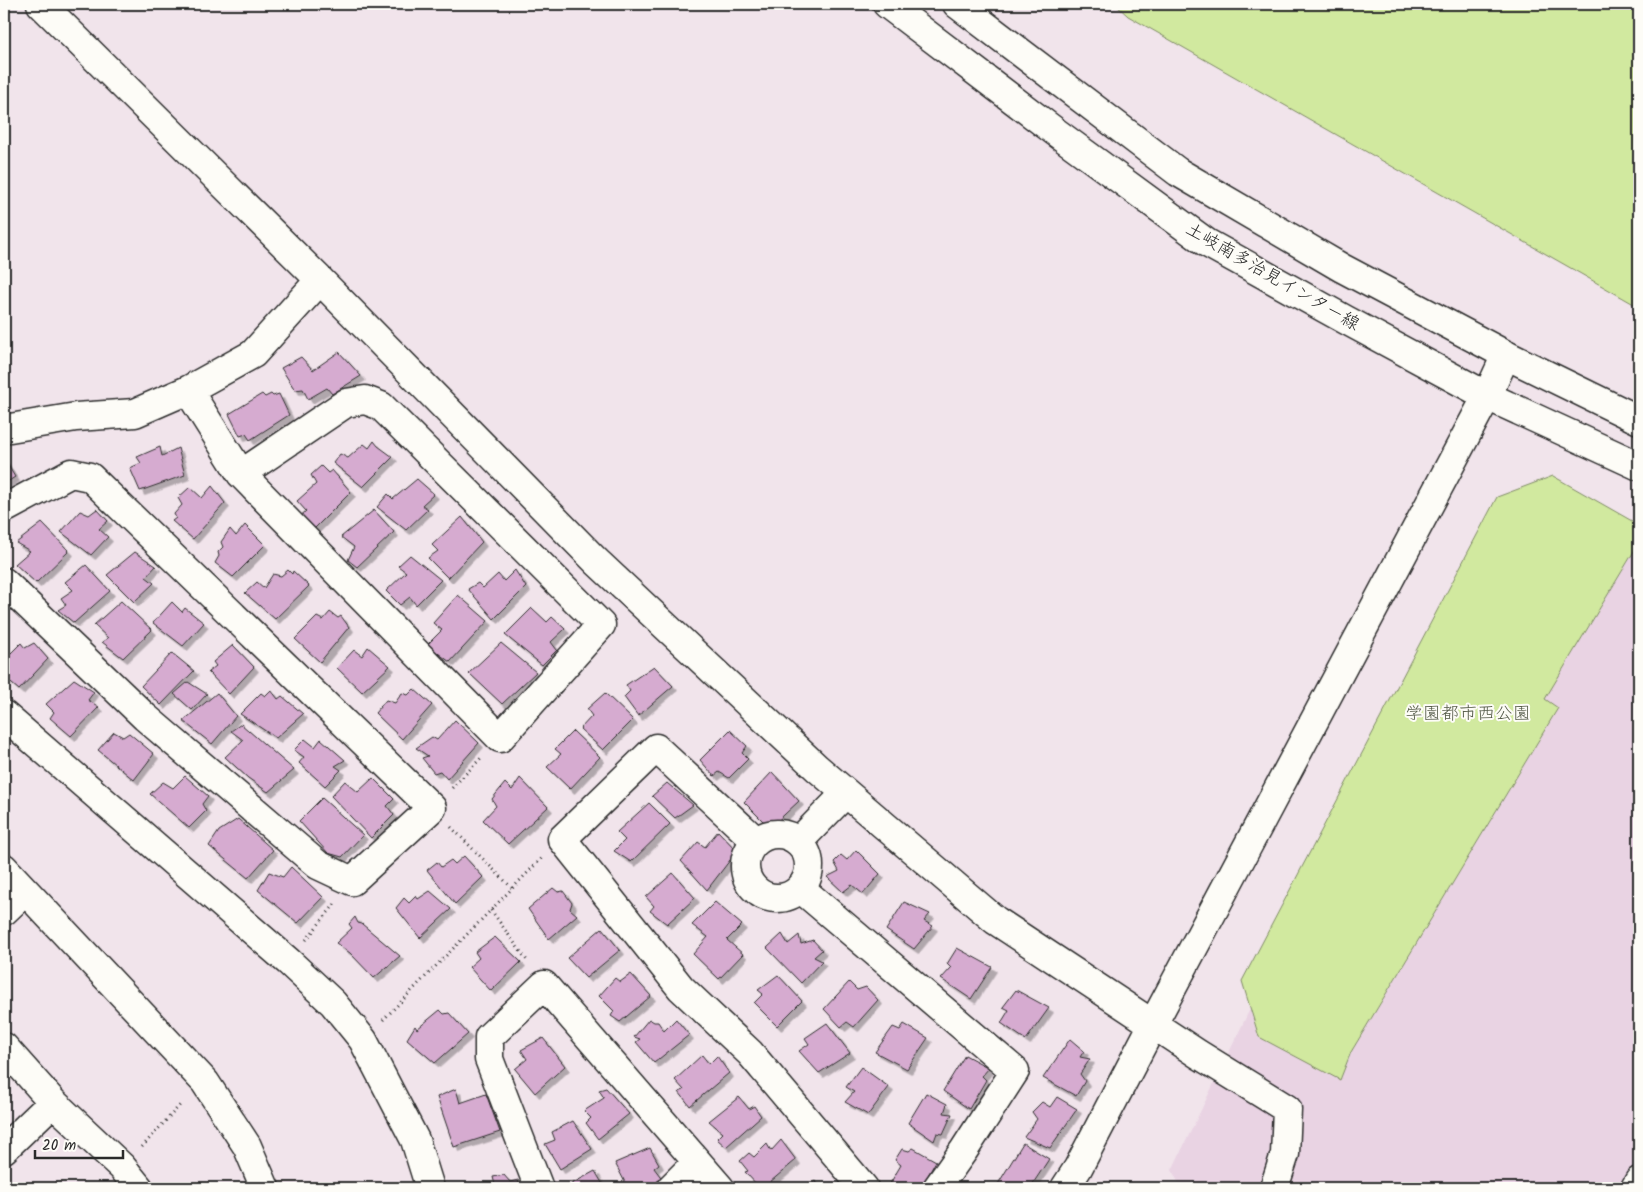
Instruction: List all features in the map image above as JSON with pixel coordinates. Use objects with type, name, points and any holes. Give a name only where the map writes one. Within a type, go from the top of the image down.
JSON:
[{"type":"street","points":[[41,4],[320,280],[596,561],[817,768],[995,920],[1286,1109],[1285,1154],[1274,1188]]},
{"type":"street","name":"土岐南多治見インター線","points":[[887,4],[1057,133],[1207,242],[1346,320],[1488,396],[1639,466]]},
{"type":"street","points":[[957,4],[1178,172],[1342,268],[1506,355],[1639,420]]},
{"type":"street","points":[[4,429],[76,417],[135,413],[188,390],[253,354],[320,280]]},
{"type":"street","points":[[1065,1188],[1078,1168],[1488,396],[1506,355]]},
{"type":"street","points":[[188,390],[240,474],[500,738],[601,625],[382,406],[365,400],[346,403],[240,474]]},
{"type":"street","points":[[4,508],[71,473],[90,477],[432,808],[352,881],[318,865],[145,717],[4,582]]},
{"type":"street","points":[[4,715],[289,962],[333,1003],[363,1040],[414,1140],[430,1188]]},
{"type":"street","points":[[756,841],[656,748],[562,839],[682,988],[750,1053],[864,1188]]},
{"type":"street","points":[[798,842],[846,793]]},
{"type":"street","points":[[782,834],[798,842],[808,860],[808,870],[800,888],[791,894],[781,897],[761,894],[753,888],[747,879],[745,864],[749,849],[756,841],[764,836],[782,834]]},
{"type":"street","points":[[4,868],[205,1082],[247,1146],[265,1188]]},
{"type":"street","points":[[800,888],[1014,1071],[964,1150],[937,1188]]},
{"type":"street","points":[[4,911],[25,892]]},
{"type":"street","points":[[539,1188],[489,1060],[489,1037],[544,985],[720,1188]]},
{"type":"street","points":[[4,1047],[53,1102],[122,1167],[140,1188]]},
{"type":"street","points":[[4,1149],[53,1102]]},
{"type":"street","points":[[671,1188],[697,1162]]},
{"type":"street","points":[[1635,1188],[1639,1181]]},
{"type":"path","points":[[500,738],[432,808],[512,888]]},
{"type":"path","points":[[363,1040],[562,839]]},
{"type":"path","points":[[289,962],[352,881]]},
{"type":"path","points":[[491,910],[544,985]]},
{"type":"path","points":[[122,1167],[180,1105]]},
{"type":"shaded area","points":[[1639,543],[1639,1188],[1181,1188],[1172,1170],[1250,1009],[1259,1037],[1340,1079],[1351,1052],[1558,708],[1544,700]]},
{"type":"green space","points":[[1115,4],[1639,4],[1639,307],[1128,16]]},
{"type":"green space","name":"学園都市西公園","points":[[1553,476],[1639,525],[1639,543],[1545,699],[1558,708],[1351,1052],[1340,1080],[1259,1037],[1242,981],[1497,497]]},
{"type":"building","points":[[339,352],[361,376],[332,394],[327,388],[308,399],[303,389],[295,390],[281,368],[301,357],[313,370]]},
{"type":"building","points":[[262,394],[265,397],[271,394],[273,396],[279,394],[289,415],[250,440],[246,434],[240,436],[229,414]]},
{"type":"building","points":[[374,441],[393,457],[363,487],[333,463],[340,454],[348,458],[364,444],[369,448]]},
{"type":"building","points":[[160,447],[162,456],[178,448],[185,475],[140,491],[130,468],[141,463],[137,457]]},
{"type":"building","points":[[4,459],[15,477],[4,484]]},
{"type":"building","points":[[321,466],[328,473],[332,470],[351,492],[314,529],[298,518],[306,511],[297,501],[316,484],[311,475]]},
{"type":"building","points":[[417,479],[434,494],[422,505],[428,509],[406,530],[377,507],[388,494],[393,499]]},
{"type":"building","points":[[212,486],[225,503],[193,539],[172,521],[176,518],[174,514],[182,505],[178,498],[190,487],[202,498]]},
{"type":"building","points":[[97,509],[108,521],[99,529],[108,537],[91,555],[61,532],[80,511],[89,515]]},
{"type":"building","points":[[374,510],[394,532],[357,567],[348,560],[354,547],[341,537]]},
{"type":"building","points":[[462,517],[482,542],[448,578],[428,558],[438,551],[432,545]]},
{"type":"building","points":[[42,523],[69,551],[36,583],[15,564],[30,551],[16,543]]},
{"type":"building","points":[[245,525],[265,545],[233,577],[215,563],[219,556],[218,552],[223,547],[221,542],[230,529],[236,536]]},
{"type":"building","points":[[135,552],[156,566],[146,577],[154,583],[134,602],[107,575]]},
{"type":"building","points":[[410,555],[441,580],[416,605],[410,597],[400,605],[386,591],[406,572],[398,566]]},
{"type":"building","points":[[86,565],[110,591],[74,623],[58,610],[66,605],[61,598],[73,590],[65,582]]},
{"type":"building","points":[[288,570],[292,574],[293,571],[309,586],[275,619],[245,593],[257,582],[264,588],[273,574],[281,576]]},
{"type":"building","points":[[515,570],[526,587],[494,619],[468,589],[478,583],[483,588],[498,574],[504,581]]},
{"type":"building","points":[[458,595],[488,621],[450,662],[427,645],[442,630],[433,623]]},
{"type":"building","points":[[121,601],[152,630],[123,658],[102,642],[108,638],[94,625]]},
{"type":"building","points":[[172,602],[182,612],[185,608],[204,623],[183,646],[153,623]]},
{"type":"building","points":[[532,608],[547,622],[552,617],[565,629],[551,642],[557,650],[542,665],[505,635]]},
{"type":"building","points":[[330,612],[338,618],[341,616],[349,627],[320,662],[295,639],[317,617],[323,620]]},
{"type":"building","points":[[21,643],[25,648],[34,643],[48,659],[19,690],[4,677],[4,650],[6,648],[11,653]]},
{"type":"building","points":[[501,643],[536,672],[502,704],[469,673]]},
{"type":"building","points":[[233,645],[254,667],[229,694],[208,672],[216,666],[213,662]]},
{"type":"building","points":[[368,647],[390,666],[362,692],[337,668],[354,650],[362,656]]},
{"type":"building","points":[[172,653],[194,671],[161,705],[141,686]]},
{"type":"building","points":[[654,666],[673,686],[638,716],[624,697],[630,691],[626,685]]},
{"type":"building","points":[[74,679],[94,692],[88,700],[99,707],[71,736],[50,718],[54,712],[46,704]]},
{"type":"building","points":[[188,682],[207,694],[192,710],[174,694]]},
{"type":"building","points":[[414,689],[432,705],[402,739],[375,713],[386,700],[395,703],[402,693],[408,695]]},
{"type":"building","points":[[271,690],[278,699],[282,696],[303,714],[276,738],[240,714],[261,693],[265,696]]},
{"type":"building","points":[[217,693],[236,716],[212,744],[183,721]]},
{"type":"building","points":[[605,693],[633,720],[603,750],[580,729],[592,716],[587,709]]},
{"type":"building","points":[[455,720],[479,743],[447,779],[440,771],[434,773],[422,758],[428,756],[416,748],[432,737],[437,740]]},
{"type":"building","points":[[241,724],[294,770],[268,792],[248,778],[225,757],[243,740],[231,731]]},
{"type":"building","points":[[730,730],[747,746],[742,753],[748,759],[729,778],[719,772],[714,776],[700,760]]},
{"type":"building","points":[[573,731],[600,757],[570,789],[547,767],[561,754],[555,749]]},
{"type":"building","points":[[114,732],[123,737],[129,733],[154,754],[134,780],[98,750]]},
{"type":"building","points":[[305,739],[315,747],[321,739],[345,760],[335,766],[341,770],[325,786],[299,763],[304,757],[294,750]]},
{"type":"building","points":[[772,772],[799,801],[770,828],[744,802]]},
{"type":"building","points":[[185,776],[208,796],[202,804],[206,811],[189,828],[150,794],[163,782],[173,788]]},
{"type":"building","points":[[373,778],[394,799],[387,806],[394,815],[371,838],[331,796],[345,781],[358,792]]},
{"type":"building","points":[[520,778],[548,807],[508,844],[483,820],[496,806],[492,799],[505,783],[512,790]]},
{"type":"building","points":[[667,783],[693,805],[675,818],[652,796]]},
{"type":"building","points":[[322,798],[363,835],[342,857],[328,853],[299,821]]},
{"type":"building","points":[[649,803],[670,824],[631,862],[614,851],[625,840],[617,832]]},
{"type":"building","points":[[238,819],[273,850],[248,878],[209,846],[219,831]]},
{"type":"building","points":[[718,831],[737,851],[707,890],[681,861],[698,842],[705,847]]},
{"type":"building","points":[[856,850],[880,874],[863,894],[852,885],[843,892],[827,877],[839,871],[834,862],[841,855],[847,860]]},
{"type":"building","points":[[464,856],[483,877],[455,904],[427,870],[437,862],[441,867],[451,860],[455,864]]},
{"type":"building","points":[[291,867],[323,897],[298,923],[258,890],[269,872],[283,877]]},
{"type":"building","points":[[673,873],[695,898],[667,924],[650,911],[654,906],[646,897]]},
{"type":"building","points":[[553,888],[558,892],[563,891],[572,903],[570,909],[577,915],[549,939],[528,909]]},
{"type":"building","points":[[430,891],[451,909],[420,938],[396,908],[404,898],[409,903],[416,896],[418,899]]},
{"type":"building","points":[[715,902],[742,925],[727,940],[743,954],[719,979],[693,954],[708,937],[692,925]]},
{"type":"building","points":[[904,902],[930,914],[924,921],[933,926],[914,949],[886,930]]},
{"type":"building","points":[[355,917],[358,923],[362,924],[400,956],[374,978],[350,953],[336,943],[352,928],[349,924]]},
{"type":"building","points":[[602,928],[620,950],[586,978],[567,958]]},
{"type":"building","points":[[782,934],[788,944],[799,935],[801,944],[813,940],[822,950],[814,957],[822,961],[801,983],[767,948]]},
{"type":"building","points":[[495,937],[521,962],[491,991],[469,967],[479,958],[475,952]]},
{"type":"building","points":[[957,948],[992,967],[971,999],[941,979],[951,968],[947,964]]},
{"type":"building","points":[[631,974],[651,996],[620,1022],[611,1016],[614,1011],[599,996],[615,978],[620,982]]},
{"type":"building","points":[[778,975],[802,1001],[777,1026],[754,1003],[763,994],[758,990]]},
{"type":"building","points":[[849,982],[857,990],[866,987],[878,1000],[854,1027],[847,1022],[841,1027],[824,1009]]},
{"type":"building","points":[[1016,990],[1049,1008],[1026,1040],[1001,1023],[1009,1010],[1003,1007]]},
{"type":"building","points":[[440,1010],[444,1014],[449,1013],[468,1034],[435,1063],[407,1039],[415,1026],[417,1029]]},
{"type":"building","points":[[649,1019],[658,1022],[664,1031],[676,1019],[689,1035],[654,1063],[636,1042],[640,1039],[634,1037]]},
{"type":"building","points":[[827,1023],[850,1053],[819,1073],[799,1051],[809,1044],[805,1038]]},
{"type":"building","points":[[904,1024],[928,1038],[907,1069],[875,1052],[893,1027],[900,1030]]},
{"type":"building","points":[[543,1038],[565,1066],[535,1093],[515,1069],[527,1059],[521,1050]]},
{"type":"building","points":[[1070,1039],[1084,1051],[1080,1057],[1090,1059],[1080,1074],[1085,1081],[1076,1096],[1043,1078]]},
{"type":"building","points":[[702,1055],[709,1064],[717,1056],[729,1073],[690,1106],[679,1092],[684,1090],[675,1080]]},
{"type":"building","points":[[965,1055],[989,1068],[982,1076],[986,1080],[969,1109],[943,1091]]},
{"type":"building","points":[[861,1067],[889,1087],[868,1115],[845,1102],[854,1092],[846,1087]]},
{"type":"building","points":[[606,1088],[629,1114],[598,1139],[586,1123],[591,1118],[584,1111],[604,1098],[599,1090]]},
{"type":"building","points":[[456,1089],[460,1103],[486,1094],[500,1132],[454,1147],[437,1097]]},
{"type":"building","points":[[926,1093],[947,1104],[944,1113],[952,1114],[943,1134],[937,1133],[934,1141],[908,1123]]},
{"type":"building","points":[[739,1097],[749,1109],[754,1106],[761,1116],[726,1147],[717,1139],[723,1133],[709,1121]]},
{"type":"building","points":[[1057,1097],[1077,1109],[1050,1148],[1024,1137],[1037,1119],[1032,1112],[1042,1102],[1050,1107]]},
{"type":"building","points":[[573,1121],[592,1149],[560,1169],[545,1144],[555,1140],[552,1132]]},
{"type":"building","points":[[781,1140],[796,1160],[763,1188],[760,1188],[745,1172],[748,1171],[740,1161],[749,1153],[754,1157],[767,1144],[771,1151]]},
{"type":"building","points":[[1023,1143],[1049,1159],[1030,1188],[1006,1188],[998,1184]]},
{"type":"building","points":[[650,1148],[659,1164],[654,1168],[663,1180],[644,1188],[628,1188],[615,1163]]},
{"type":"building","points":[[913,1148],[936,1161],[921,1188],[888,1187],[901,1165],[895,1160],[902,1149],[909,1151]]},
{"type":"building","points":[[595,1171],[605,1188],[564,1188]]},
{"type":"building","points":[[504,1175],[510,1182],[518,1180],[520,1188],[474,1188],[495,1185],[493,1177]]},
{"type":"building","points":[[815,1181],[823,1188],[806,1188]]}]
